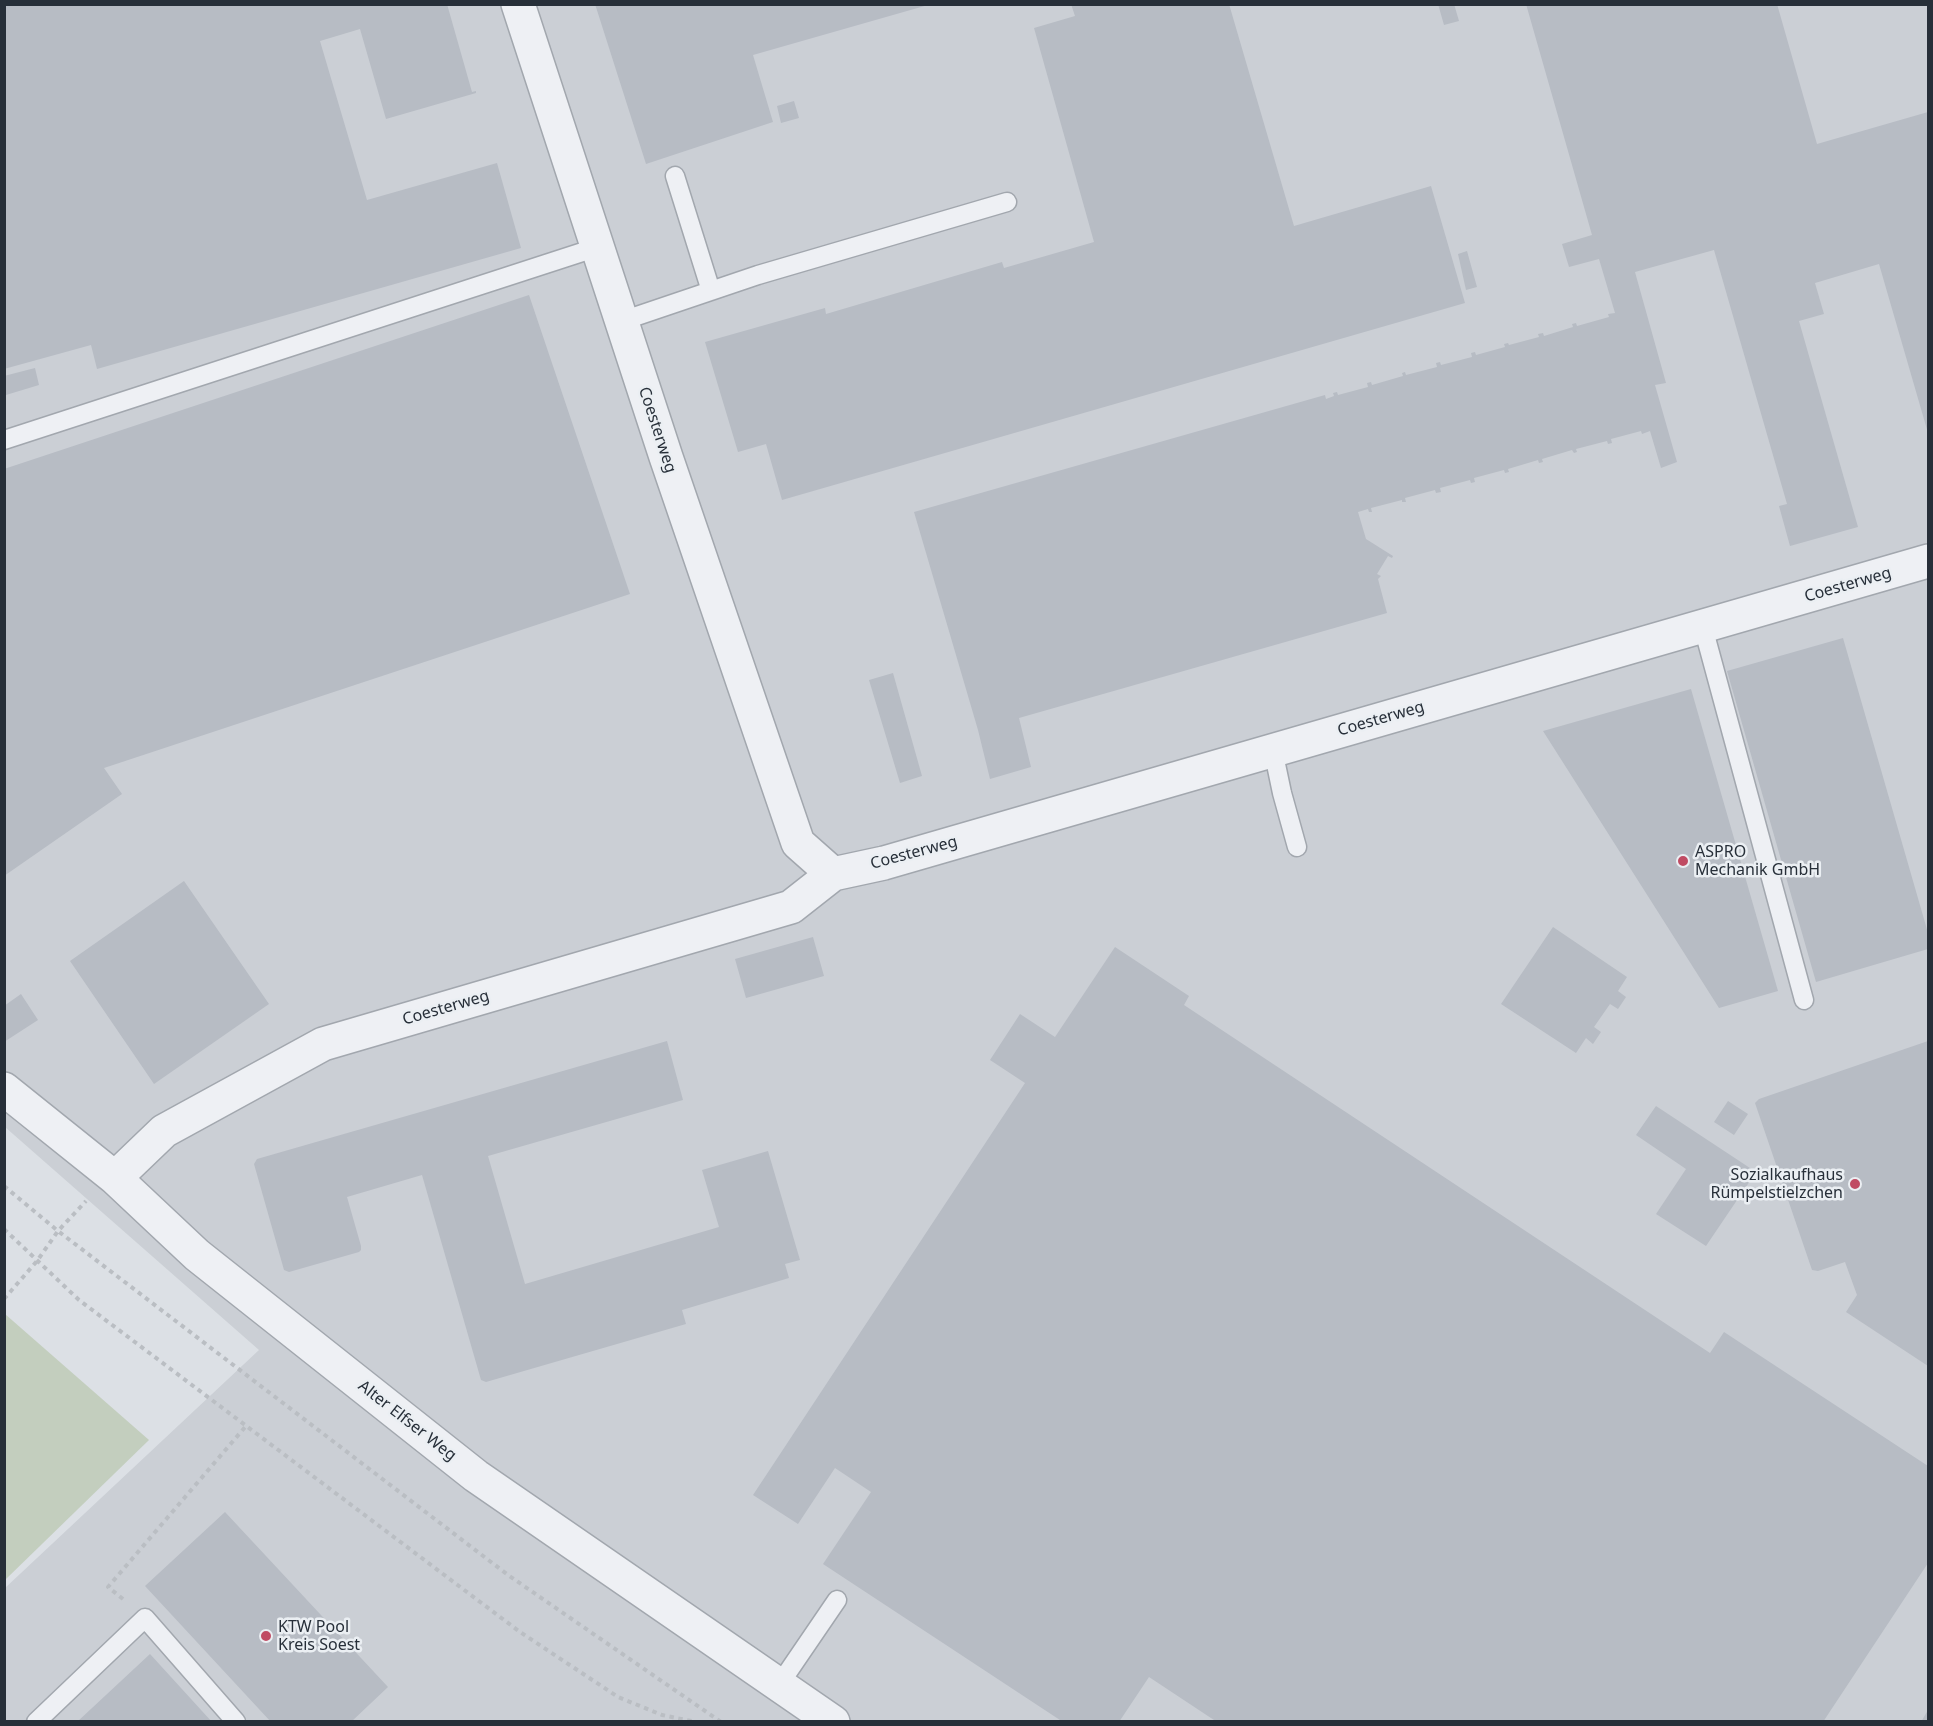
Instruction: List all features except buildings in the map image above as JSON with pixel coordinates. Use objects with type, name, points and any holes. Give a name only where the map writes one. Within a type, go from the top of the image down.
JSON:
[{"type":"street","name":"Coesterweg","points":[[518,4],[673,479],[798,843],[833,874]]},
{"type":"street","name":"Coesterweg","points":[[115,1178],[164,1131],[324,1044],[791,907],[833,874],[884,863],[1929,561]]},
{"type":"street","name":"Alter Elfser Weg","points":[[4,1089],[115,1178],[197,1255],[476,1476],[833,1722]]},
{"type":"lane","points":[[675,176],[711,291]]},
{"type":"lane","points":[[622,321],[758,275],[1007,202]]},
{"type":"lane","points":[[4,440],[598,247]]},
{"type":"lane","points":[[1703,627],[1804,1000]]},
{"type":"lane","points":[[1273,750],[1297,848]]},
{"type":"lane","points":[[779,1685],[837,1600]]},
{"type":"lane","points":[[36,1722],[145,1618],[236,1722]]},
{"type":"path","points":[[4,1299],[82,1204],[115,1178]]},
{"type":"path","points":[[4,1186],[58,1231],[508,1575],[721,1722]]},
{"type":"path","points":[[4,1229],[79,1300],[520,1632],[618,1697],[662,1715],[696,1722]]},
{"type":"path","points":[[145,1618],[108,1587],[246,1426]]},
{"type":"shaded area","points":[[5,5],[1928,5],[1928,1721],[5,1721],[5,1588],[259,1350],[5,1127]]},
{"type":"green space","points":[[5,1314],[149,1440],[5,1580]]},
{"type":"place","name":"ASPRO Mechanik GmbH","points":[[1683,861]]},
{"type":"place","name":"Sozialkaufhaus Rümpelstielzchen","points":[[1855,1184]]},
{"type":"place","name":"KTW Pool Kreis Soest","points":[[266,1636]]}]
